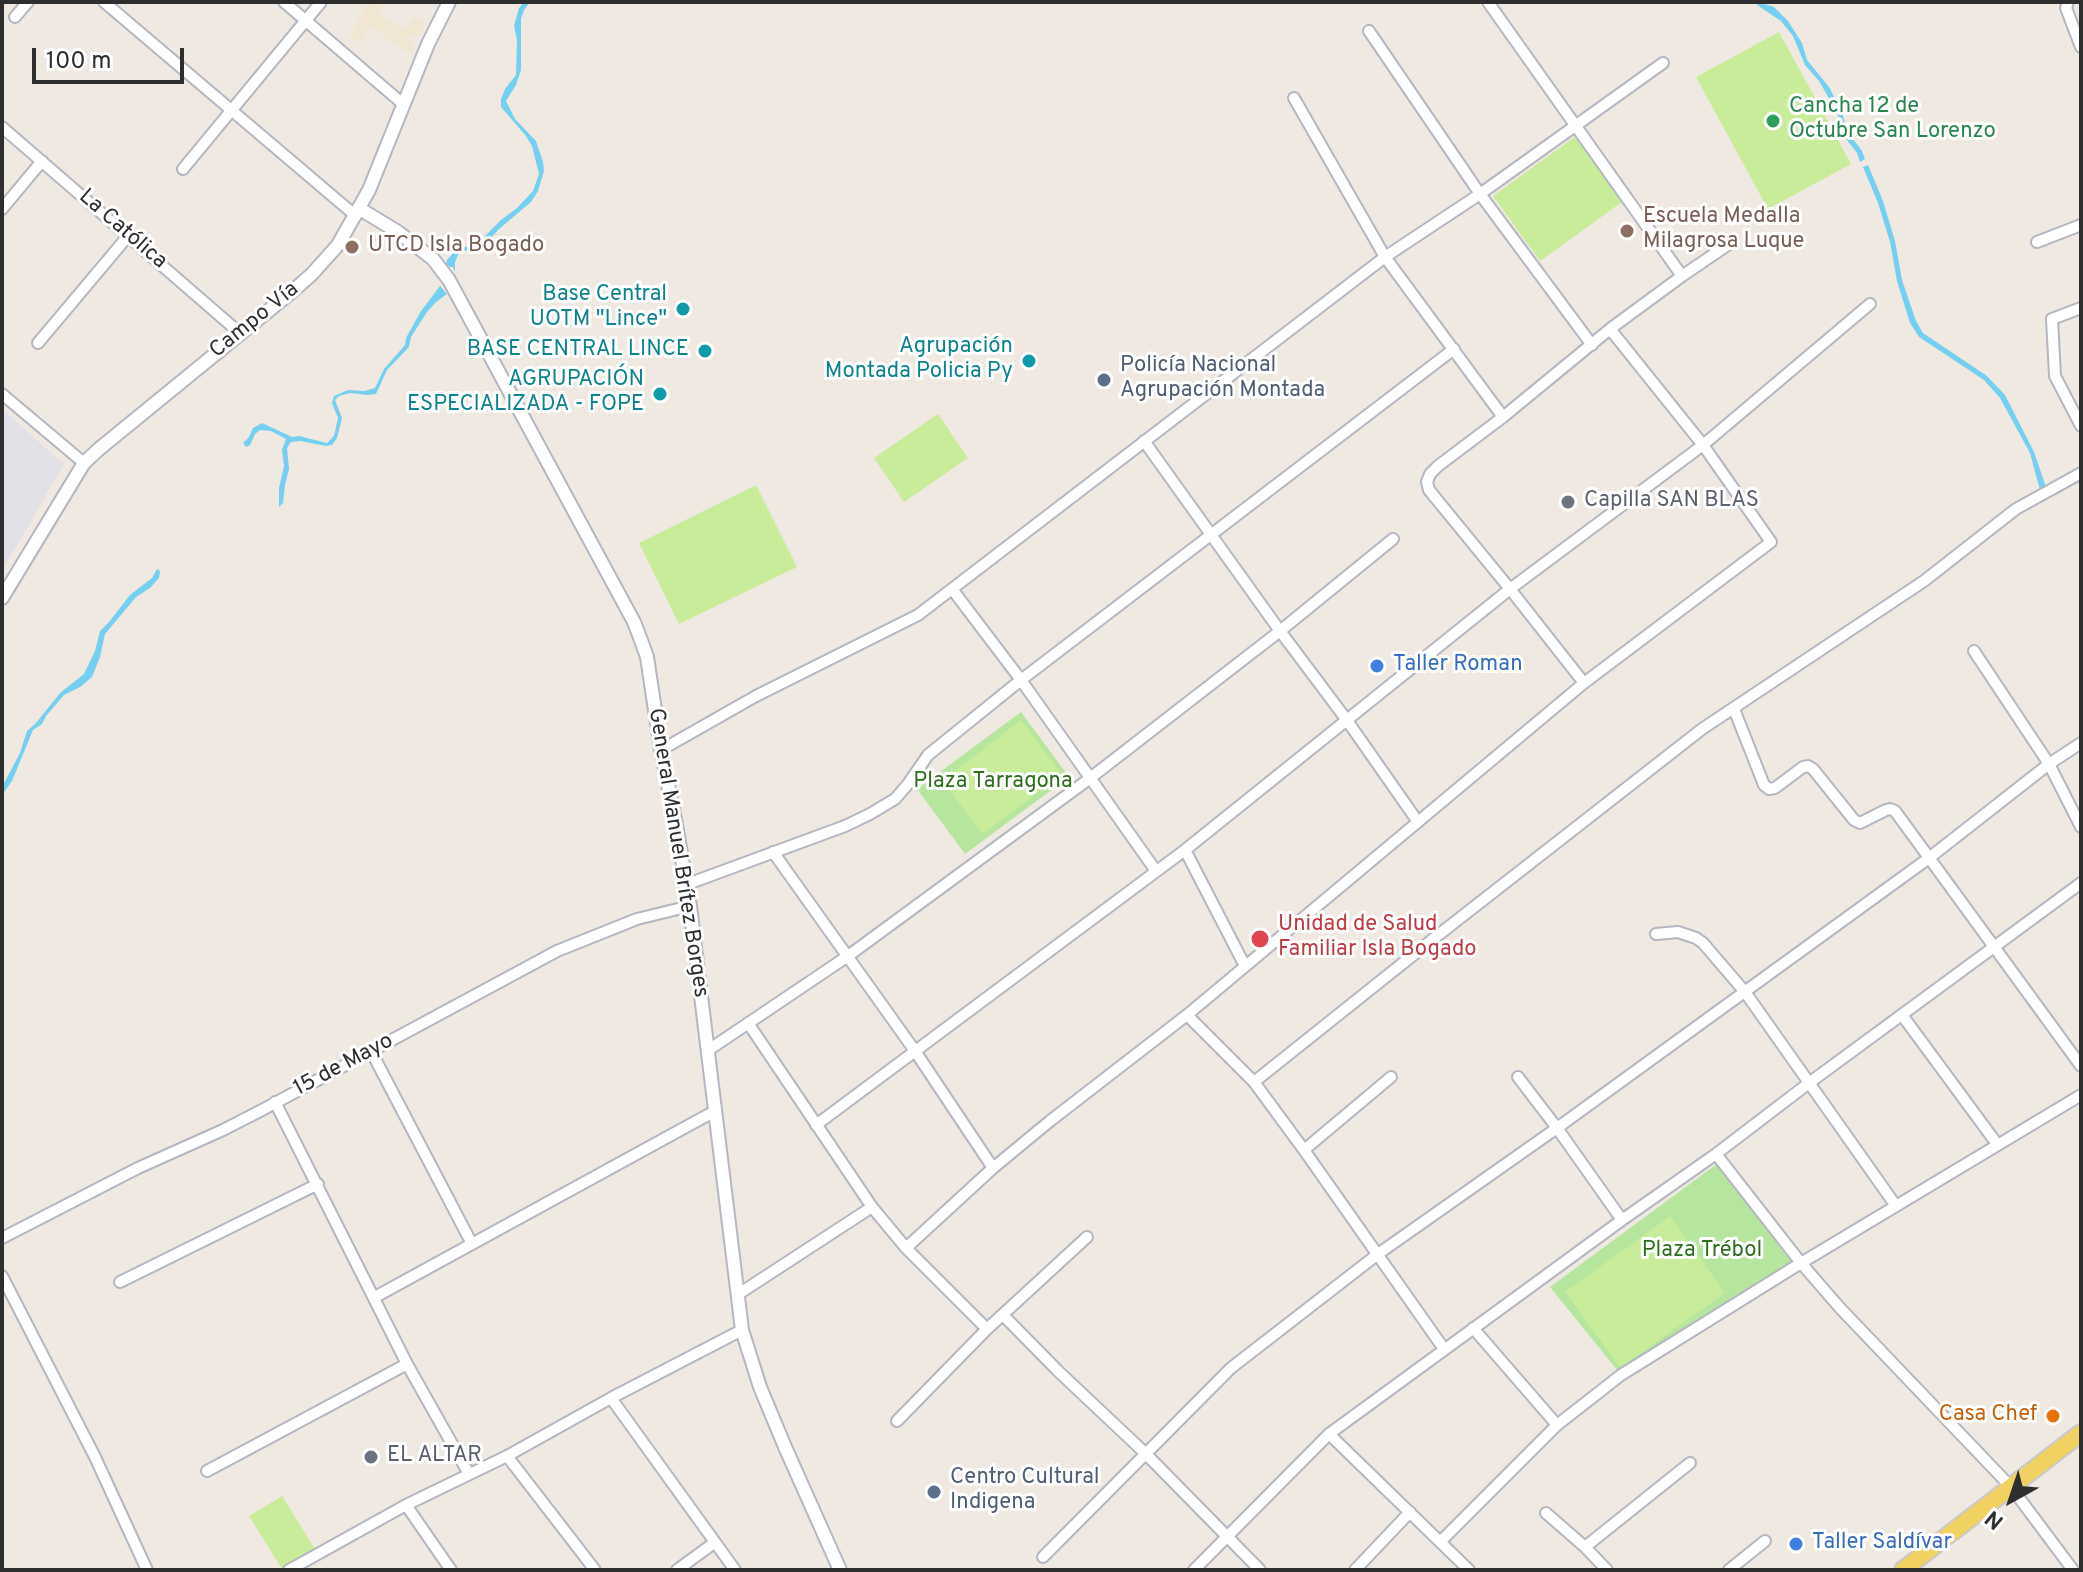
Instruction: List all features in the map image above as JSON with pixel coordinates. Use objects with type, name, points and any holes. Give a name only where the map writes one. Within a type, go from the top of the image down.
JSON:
[{"type":"main road","points":[[1903,1570],[2081,1433]]},
{"type":"street","points":[[15,17],[28,2]]},
{"type":"street","points":[[104,2],[358,212]]},
{"type":"street","points":[[284,2],[403,104]]},
{"type":"street","points":[[183,169],[321,2]]},
{"type":"street","name":"Campo Vía","points":[[2,598],[84,463],[295,289],[326,260],[345,235],[369,190],[428,44],[449,2]]},
{"type":"street","points":[[1488,2],[1682,276]]},
{"type":"street","points":[[2068,2],[2066,8],[2081,47]]},
{"type":"street","points":[[1369,31],[1480,194],[1592,345]]},
{"type":"street","points":[[661,750],[756,696],[918,615],[1385,257],[1480,194],[1663,63]]},
{"type":"street","points":[[1294,98],[1385,257],[1503,417]]},
{"type":"street","name":"La Católica","points":[[2,127],[241,334]]},
{"type":"street","points":[[2,209],[42,161]]},
{"type":"street","name":"General Manuel Brítez Borges","points":[[358,212],[398,232],[433,259],[460,300],[634,622],[647,657],[690,906],[742,1330],[760,1387],[840,1570]]},
{"type":"street","points":[[2037,242],[2081,225]]},
{"type":"street","points":[[38,343],[128,236]]},
{"type":"street","points":[[1584,683],[1429,490],[1427,482],[1438,466],[1610,329],[1729,244]]},
{"type":"street","points":[[816,1125],[1185,850],[1510,589],[1703,445],[1870,304]]},
{"type":"street","points":[[2081,308],[2052,319],[2055,376],[2077,411],[2081,426]]},
{"type":"street","points":[[906,1248],[993,1168],[1187,1015],[1584,683],[1771,542],[1703,445],[1610,329]]},
{"type":"street","points":[[685,885],[845,826],[895,799],[928,755],[1021,680],[1454,349]]},
{"type":"street","points":[[2,394],[84,463]]},
{"type":"street","points":[[1144,441],[1418,822]]},
{"type":"street","points":[[1254,1082],[1702,729],[1924,581],[2016,509],[2081,473]]},
{"type":"street","points":[[707,1051],[848,956],[1089,779],[1393,539]]},
{"type":"street","points":[[952,589],[1021,680],[1156,871]]},
{"type":"street","points":[[1974,651],[2049,764],[2081,827]]},
{"type":"street","points":[[1734,709],[1766,787],[1775,788],[1808,766],[1854,820],[1860,823],[1886,810],[1895,811],[2081,1066]]},
{"type":"street","points":[[1043,1557],[1231,1368],[1378,1254],[1745,992],[2081,743]]},
{"type":"street","points":[[1185,850],[1245,966]]},
{"type":"street","points":[[773,852],[915,1051],[993,1168]]},
{"type":"street","points":[[1194,1570],[1329,1434],[1716,1154],[2081,883]]},
{"type":"street","name":"15 de Mayo","points":[[2,1238],[138,1168],[223,1130],[557,951],[637,919],[690,906]]},
{"type":"street","points":[[1656,934],[1678,932],[1696,938],[1745,992],[1896,1206]]},
{"type":"street","points":[[1187,1015],[1254,1082],[1444,1349]]},
{"type":"street","points":[[1902,1015],[1997,1144]]},
{"type":"street","points":[[748,1023],[872,1207],[906,1248],[987,1329]]},
{"type":"street","points":[[371,1051],[472,1244]]},
{"type":"street","points":[[1304,1150],[1391,1077]]},
{"type":"street","points":[[1518,1077],[1622,1220]]},
{"type":"street","points":[[1441,1541],[1557,1425],[1621,1375],[2081,1095]]},
{"type":"street","points":[[275,1102],[407,1364],[469,1474]]},
{"type":"street","points":[[375,1297],[715,1111]]},
{"type":"street","points":[[1716,1154],[1840,1308],[2011,1487],[2073,1570]]},
{"type":"street","points":[[120,1282],[318,1184]]},
{"type":"street","points":[[737,1295],[872,1207]]},
{"type":"street","points":[[897,1421],[987,1329],[1087,1237]]},
{"type":"street","points":[[2,1276],[95,1457],[147,1570]]},
{"type":"street","points":[[1003,1315],[1260,1570]]},
{"type":"street","points":[[1473,1328],[1557,1425]]},
{"type":"street","points":[[289,1570],[406,1505],[507,1456],[742,1330]]},
{"type":"street","points":[[207,1471],[407,1364]]},
{"type":"street","points":[[611,1398],[735,1570]]},
{"type":"street","points":[[1329,1434],[1469,1570]]},
{"type":"street","points":[[507,1456],[595,1570]]},
{"type":"street","points":[[1585,1547],[1690,1463]]},
{"type":"street","points":[[406,1505],[451,1570]]},
{"type":"street","points":[[1355,1570],[1410,1512]]},
{"type":"street","points":[[1546,1513],[1607,1570]]},
{"type":"street","points":[[1729,1570],[1765,1541]]},
{"type":"street","points":[[677,1570],[714,1543]]},
{"type":"street","points":[[305,1560],[313,1570]]},
{"type":"shaded area","points":[[367,2],[383,2],[378,12],[405,31],[413,17],[426,24],[418,37],[411,34],[408,38],[416,45],[409,54],[371,26],[361,43],[349,37]]},
{"type":"shaded area","points":[[2,409],[64,464],[2,571]]},
{"type":"green space","name":"Cancha 12 de Octubre San Lorenzo","points":[[1779,32],[1851,164],[1768,209],[1696,77]]},
{"type":"green space","points":[[1576,136],[1622,202],[1540,261],[1493,196]]},
{"type":"green space","points":[[938,414],[968,458],[904,502],[874,458]]},
{"type":"green space","points":[[756,485],[797,567],[679,624],[639,543]]},
{"type":"green space","name":"Plaza Tarragona","points":[[1021,712],[1069,777],[965,854],[917,789]]},
{"type":"green space","name":"Plaza Tarragona","points":[[1021,720],[1062,774],[983,834],[942,781]]},
{"type":"green space","name":"Plaza Trébol","points":[[1717,1164],[1794,1266],[1622,1376],[1550,1287]]},
{"type":"green space","points":[[1670,1216],[1725,1293],[1620,1368],[1565,1292]]},
{"type":"green space","points":[[282,1496],[315,1549],[282,1569],[249,1516]]},
{"type":"water","points":[[524,2],[530,2],[521,19],[521,70],[506,101],[515,119],[536,141],[544,171],[531,202],[484,246],[458,255],[455,272],[453,267],[446,264],[447,260],[456,250],[478,243],[517,208],[533,191],[539,174],[532,146],[501,107],[505,89],[516,75],[517,40],[514,26]]},
{"type":"water","points":[[1758,2],[1774,7],[1788,21],[1802,43],[1807,60],[1829,87],[1842,112],[1847,131],[1865,159],[1860,162],[1843,135],[1837,112],[1819,81],[1805,65],[1793,36],[1781,21],[1757,5]]},
{"type":"water","points":[[1868,165],[1883,201],[1902,280],[1916,321],[1923,333],[1987,376],[2005,395],[2034,452],[2046,487],[2040,490],[2030,453],[2000,398],[1984,380],[1919,337],[1910,323],[1897,281],[1890,242],[1863,167]]},
{"type":"water","points":[[440,286],[447,294],[427,312],[411,337],[409,347],[387,370],[376,394],[350,393],[335,400],[342,418],[332,445],[291,442],[287,448],[289,469],[283,503],[279,507],[284,466],[282,450],[286,439],[271,431],[260,430],[246,447],[243,443],[253,428],[262,423],[292,437],[327,443],[334,436],[338,418],[332,403],[334,396],[348,390],[375,388],[384,369],[405,345],[421,311]]},
{"type":"water","points":[[157,569],[160,571],[159,578],[136,597],[105,634],[92,677],[64,695],[42,724],[33,730],[12,781],[2,795],[2,787],[20,753],[27,731],[60,693],[84,674],[100,631],[130,595],[152,578]]},
{"type":"place","name":"Cancha 12 de Octubre San Lorenzo","points":[[1773,121]]},
{"type":"place","name":"Escuela Medalla Milagrosa Luque","points":[[1627,231]]},
{"type":"place","name":"UTCD Isla Bogado","points":[[352,247]]},
{"type":"place","name":"Base Central UOTM \"Lince\"","points":[[683,309]]},
{"type":"place","name":"BASE CENTRAL LINCE","points":[[705,351]]},
{"type":"place","name":"Agrupación Montada Policia Py","points":[[1029,361]]},
{"type":"place","name":"Policía Nacional Agrupación Montada","points":[[1104,380]]},
{"type":"place","name":"AGRUPACIÓN ESPECIALIZADA - FOPE","points":[[660,394]]},
{"type":"place","name":"Capilla SAN BLAS","points":[[1568,502]]},
{"type":"place","name":"Taller Roman","points":[[1377,666]]},
{"type":"place","name":"Unidad de Salud Familiar Isla Bogado","points":[[1260,939]]},
{"type":"place","name":"Casa Chef","points":[[2053,1416]]},
{"type":"place","name":"EL ALTAR","points":[[371,1457]]},
{"type":"place","name":"Centro Cultural Indigena","points":[[934,1492]]},
{"type":"place","name":"Taller Saldívar","points":[[1796,1544]]}]
